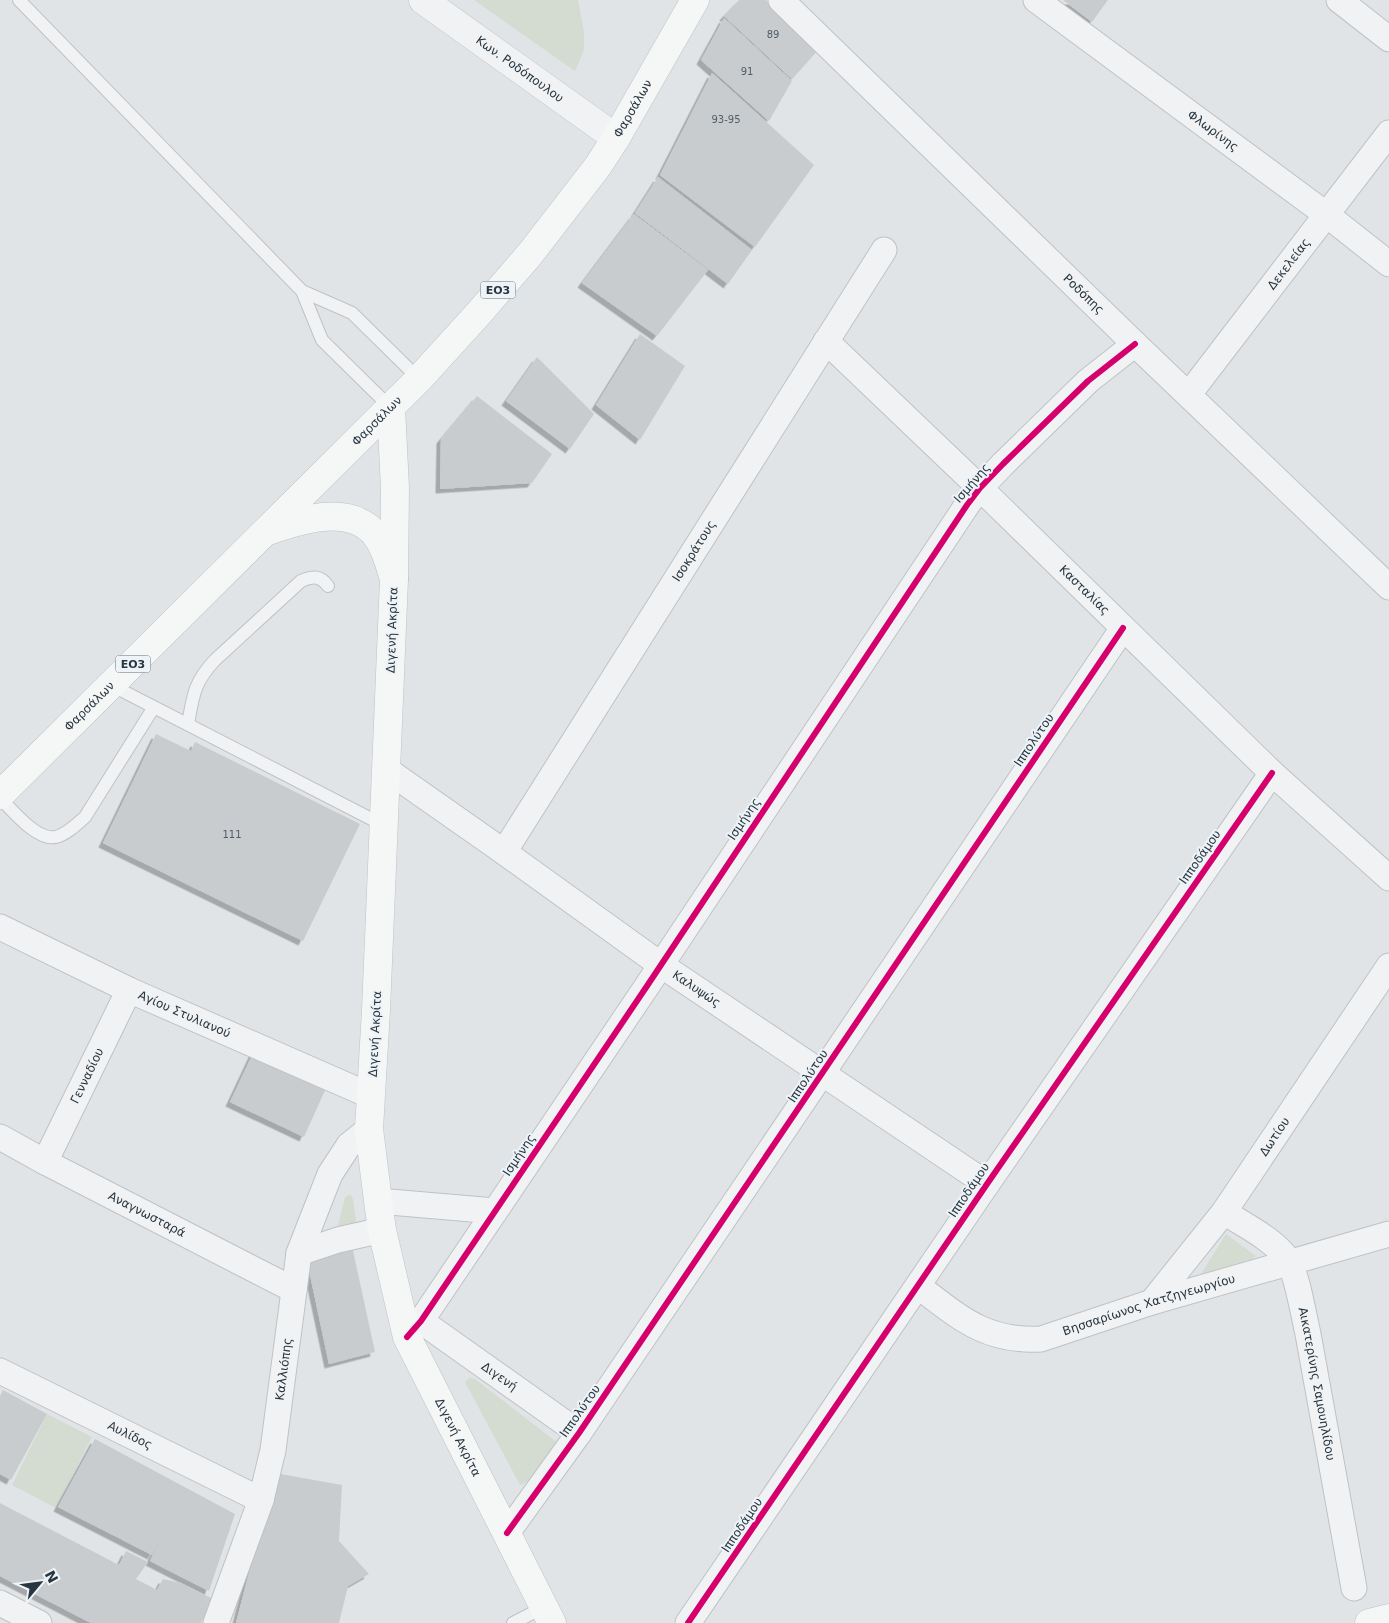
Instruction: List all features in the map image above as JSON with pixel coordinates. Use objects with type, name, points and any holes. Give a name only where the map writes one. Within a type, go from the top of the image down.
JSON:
[{"type":"main road","name":"Φαρσάλων","points":[[0,796],[264,532],[420,380],[530,254],[598,166],[695,0]]},
{"type":"main road","name":"Διγενή Ακρίτα","points":[[391,408],[395,488],[394,579],[385,826],[369,1129],[378,1200],[382,1230],[414,1329],[507,1533],[548,1615]]},
{"type":"main road","points":[[264,532],[297,521],[324,517],[347,518],[374,533],[385,551],[394,579]]},
{"type":"main road","points":[[1369,1623],[1389,1618]]},
{"type":"street","name":"Κων. Ροδόπουλου","points":[[423,0],[616,138]]},
{"type":"street","name":"Ροδόπης","points":[[781,0],[1135,344],[1386,577]]},
{"type":"street","name":"Φλωρίνης","points":[[1036,0],[1326,215],[1389,264]]},
{"type":"street","points":[[1339,0],[1386,30]]},
{"type":"street","name":"Δεκελείας","points":[[1189,394],[1389,133]]},
{"type":"street","name":"Ισοκράτους","points":[[504,852],[884,250]]},
{"type":"street","name":"Κασταλίας","points":[[826,341],[980,488],[1272,773],[1389,878]]},
{"type":"street","name":"Ισμήνης","points":[[414,1329],[661,965],[966,505],[980,488],[1088,381],[1135,344]]},
{"type":"street","name":"Ιππολύτου","points":[[507,1533],[579,1433],[1123,628]]},
{"type":"street","name":"Καλυψώς","points":[[387,770],[661,965],[987,1184]]},
{"type":"street","name":"Ιπποδάμου","points":[[688,1623],[987,1184],[1272,773]]},
{"type":"street","name":"Αγίου Στυλιανού","points":[[0,927],[129,990],[371,1096]]},
{"type":"street","name":"Δωτίου","points":[[1152,1302],[1224,1212],[1389,966]]},
{"type":"street","name":"Γενναδίου","points":[[45,1162],[129,990]]},
{"type":"street","name":"Καλλιόπης","points":[[216,1623],[261,1500],[273,1450],[300,1253],[330,1174],[349,1145],[369,1129]]},
{"type":"street","name":"Αναγνωσταρά","points":[[0,1137],[294,1290]]},
{"type":"street","points":[[378,1200],[495,1211]]},
{"type":"street","name":"Αικατερίνης Σαμουηλίδου","points":[[1224,1212],[1280,1249],[1290,1262],[1308,1334],[1354,1588]]},
{"type":"street","points":[[300,1253],[338,1240],[382,1230]]},
{"type":"street","name":"Βησσαρίωνος Χατζηγεωργίου","points":[[918,1286],[954,1314],[982,1330],[1002,1337],[1022,1340],[1041,1339],[1152,1302],[1389,1234]]},
{"type":"street","name":"Διγενή","points":[[414,1329],[579,1433]]},
{"type":"street","name":"Αυλίδος","points":[[3,1380],[261,1500]]},
{"type":"street","points":[[0,1603],[39,1623]]},
{"type":"lane","points":[[19,0],[302,291],[322,340],[391,408]]},
{"type":"lane","points":[[302,291],[352,313],[420,380]]},
{"type":"lane","points":[[188,724],[193,694],[198,682],[215,660],[302,581],[311,577],[318,578],[322,579],[328,586]]},
{"type":"lane","points":[[111,685],[385,826]]},
{"type":"lane","points":[[0,796],[37,833],[46,837],[58,836],[72,828],[85,817],[154,707]]},
{"type":"lane","points":[[513,1623],[548,1615]]},
{"type":"shaded area","points":[[474,0],[578,0],[584,32],[584,50],[575,71]]},
{"type":"shaded area","points":[[351,1195],[353,1199],[358,1237],[334,1241],[345,1198]]},
{"type":"shaded area","points":[[1226,1234],[1256,1256],[1252,1259],[1201,1274]]},
{"type":"shaded area","points":[[470,1378],[475,1379],[558,1443],[533,1479],[520,1485],[465,1382]]},
{"type":"shaded area","points":[[47,1414],[92,1437],[56,1508],[12,1485]]},
{"type":"building","points":[[739,0],[766,0],[818,50],[792,79],[724,16]]},
{"type":"building","points":[[1063,0],[1108,0],[1092,22]]},
{"type":"building","points":[[724,18],[792,81],[769,121],[701,60]]},
{"type":"building","points":[[712,73],[814,165],[755,247],[660,175]]},
{"type":"building","points":[[658,177],[752,250],[728,284],[635,213]]},
{"type":"building","points":[[634,214],[708,270],[657,336],[582,283]]},
{"type":"building","points":[[640,334],[685,366],[640,440],[596,405]]},
{"type":"building","points":[[537,357],[594,414],[570,449],[506,401]]},
{"type":"building","points":[[477,396],[552,454],[532,483],[440,489],[441,439]]},
{"type":"building","points":[[156,734],[191,751],[195,742],[360,824],[303,941],[103,843]]},
{"type":"building","points":[[254,1051],[327,1086],[304,1137],[230,1102]]},
{"type":"building","points":[[352,1246],[375,1352],[329,1364],[306,1256]]},
{"type":"building","points":[[3,1390],[47,1414],[11,1480],[0,1474],[0,1396]]},
{"type":"building","points":[[95,1439],[235,1514],[209,1591],[150,1561],[162,1536],[152,1555],[58,1507]]},
{"type":"building","points":[[275,1473],[342,1485],[339,1541],[369,1574],[348,1586],[339,1623],[236,1623]]},
{"type":"building","points":[[0,1503],[119,1565],[126,1551],[148,1562],[136,1579],[157,1590],[163,1579],[181,1583],[213,1599],[201,1623],[91,1623],[0,1576]]},
{"type":"cycle path","points":[[407,1337],[421,1321],[647,986],[967,505],[1003,464],[1088,381],[1135,344]]},
{"type":"cycle path","points":[[507,1533],[579,1433],[1123,628]]},
{"type":"cycle path","points":[[688,1623],[987,1184],[1272,773]]}]
